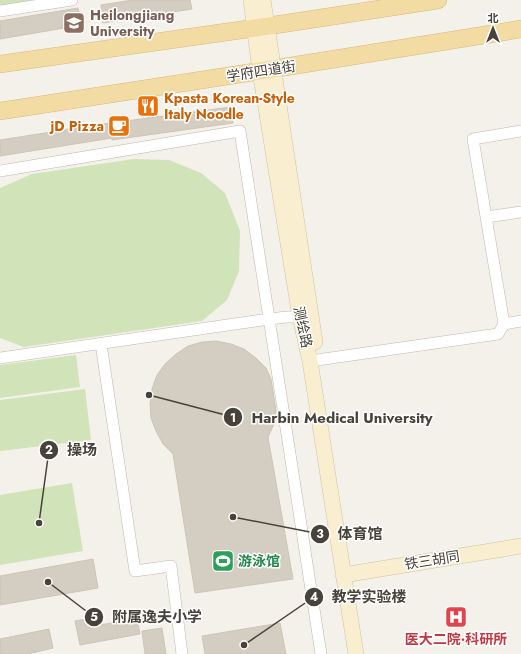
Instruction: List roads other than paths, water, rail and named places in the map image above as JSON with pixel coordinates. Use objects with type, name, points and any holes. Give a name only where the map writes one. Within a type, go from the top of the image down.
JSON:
[{"type":"main road","name":"测绘路","points":[[251,0],[261,27]]},
{"type":"main road","name":"测绘路","points":[[263,0],[261,27],[300,317],[314,360]]},
{"type":"main road","points":[[0,64],[438,0]]},
{"type":"main road","name":"学府四道街","points":[[0,111],[521,29]]},
{"type":"main road","name":"测绘路","points":[[267,70],[314,360],[346,574],[356,654]]},
{"type":"main road","name":"铁三胡同","points":[[346,574],[521,546]]},
{"type":"main road","name":"测绘路","points":[[346,574],[361,654]]},
{"type":"street","points":[[0,11],[72,0]]},
{"type":"street","points":[[0,171],[240,131],[321,654]]},
{"type":"street","points":[[314,360],[498,334],[504,324],[474,139],[521,131]]},
{"type":"street","points":[[486,217],[521,212]]},
{"type":"street","points":[[0,358],[269,319],[300,317]]},
{"type":"street","points":[[504,324],[521,321]]},
{"type":"street","points":[[101,344],[135,571],[171,566],[182,654]]},
{"type":"place","name":"Heilongjiang University","points":[[74,23]]},
{"type":"place","name":"Kpasta Korean-Style Italy Noodle","points":[[148,106]]},
{"type":"place","name":"jD Pizza","points":[[119,126]]},
{"type":"place","name":"Harbin Medical University","points":[[149,395]]},
{"type":"place","name":"体育馆","points":[[233,517]]},
{"type":"place","name":"操场","points":[[39,523]]},
{"type":"place","name":"游泳馆","points":[[223,561]]},
{"type":"place","name":"附属逸夫小学","points":[[48,582]]},
{"type":"place","name":"医大二院·科研所","points":[[456,617]]},
{"type":"place","name":"教学实验楼","points":[[244,645]]}]
